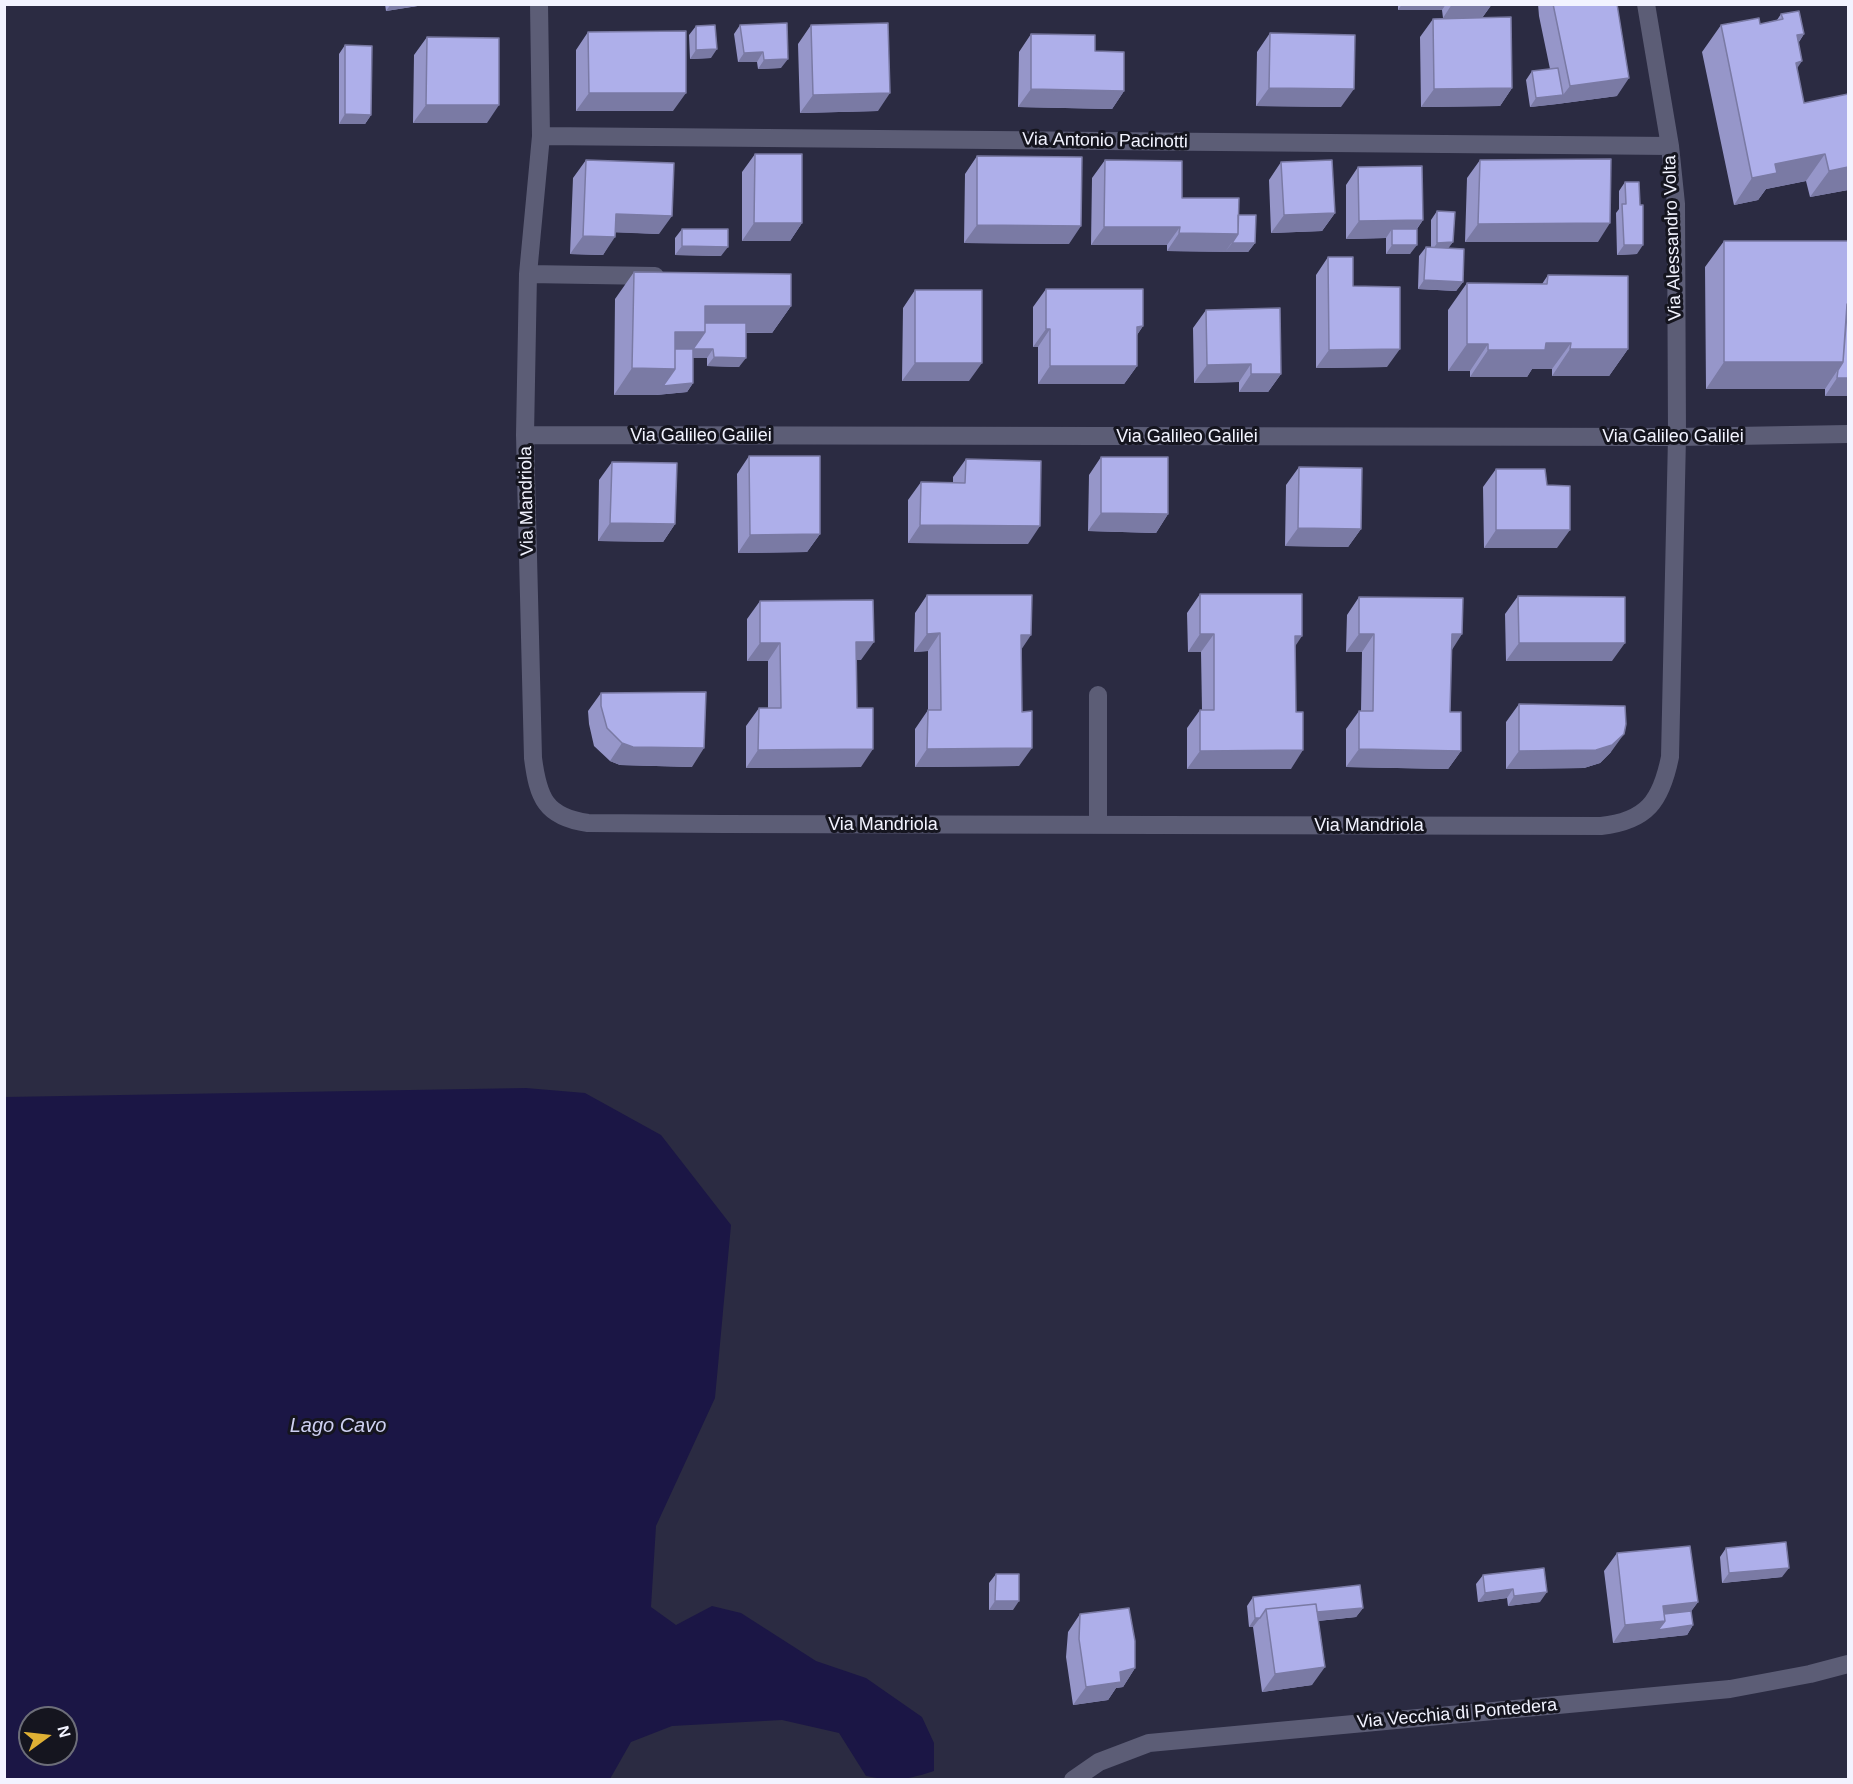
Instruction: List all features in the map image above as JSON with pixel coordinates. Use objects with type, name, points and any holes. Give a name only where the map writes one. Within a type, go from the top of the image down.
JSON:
[{"type":"street","name":"Via Mandriola","points":[[539,4],[541,136],[528,274],[525,435],[533,758],[539,792],[544,802],[558,813],[574,821],[588,823],[1098,825],[1600,826],[1620,824],[1642,813],[1656,800],[1666,776],[1670,757],[1677,437]]},
{"type":"street","name":"Via Alessandro Volta","points":[[1646,4],[1670,146],[1676,204],[1677,437]]},
{"type":"street","name":"Via Antonio Pacinotti","points":[[541,136],[1670,146]]},
{"type":"street","points":[[528,274],[667,276]]},
{"type":"street","name":"Via Galileo Galilei","points":[[525,435],[1677,437],[1848,434]]},
{"type":"street","points":[[1098,695],[1098,825]]},
{"type":"street","name":"Via Vecchia di Pontedera","points":[[1072,1779],[1099,1762],[1149,1743],[1730,1689],[1848,1664]]},
{"type":"water","name":"Lago Cavo","points":[[526,1088],[585,1093],[661,1135],[731,1225],[715,1398],[656,1526],[651,1607],[676,1625],[712,1606],[741,1613],[816,1661],[866,1678],[922,1717],[934,1743],[934,1771],[900,1779],[866,1776],[839,1733],[782,1720],[672,1726],[631,1742],[610,1779],[5,1779],[5,1097]]},
{"type":"building","points":[[1553,4],[1617,4],[1629,78],[1570,86]]},
{"type":"building","points":[[1799,11],[1804,34],[1797,35],[1802,61],[1796,63],[1804,103],[1848,94],[1848,167],[1829,171],[1825,154],[1775,164],[1777,173],[1752,178],[1721,25],[1759,18],[1760,24],[1783,19],[1781,14]]},
{"type":"building","points":[[1511,17],[1512,88],[1434,89],[1433,19]]},
{"type":"building","points":[[787,23],[788,59],[764,60],[763,52],[744,53],[740,25]]},
{"type":"building","points":[[888,23],[890,93],[813,95],[811,25]]},
{"type":"building","points":[[715,25],[717,49],[696,50],[696,26]]},
{"type":"building","points":[[686,31],[686,93],[589,93],[588,32]]},
{"type":"building","points":[[1270,33],[1355,35],[1354,89],[1269,88]]},
{"type":"building","points":[[1031,34],[1095,35],[1095,51],[1124,52],[1124,91],[1031,89]]},
{"type":"building","points":[[427,37],[499,38],[499,105],[426,105]]},
{"type":"building","points":[[345,45],[372,46],[371,115],[345,114]]},
{"type":"building","points":[[1558,68],[1563,95],[1536,98],[1532,71]]},
{"type":"building","points":[[755,154],[802,154],[802,223],[754,223]]},
{"type":"building","points":[[977,156],[1082,157],[1081,226],[977,225]]},
{"type":"building","points":[[1611,159],[1610,223],[1478,224],[1480,160]]},
{"type":"building","points":[[586,160],[674,163],[672,216],[616,214],[615,237],[583,236]]},
{"type":"building","points":[[1105,160],[1182,161],[1182,198],[1239,198],[1238,234],[1179,233],[1180,227],[1104,227]]},
{"type":"building","points":[[1332,160],[1335,213],[1284,215],[1281,162]]},
{"type":"building","points":[[1422,166],[1423,220],[1359,221],[1358,167]]},
{"type":"building","points":[[1625,182],[1639,182],[1640,205],[1643,205],[1643,245],[1624,245],[1622,204],[1626,204]]},
{"type":"building","points":[[1437,211],[1455,212],[1453,242],[1437,243]]},
{"type":"building","points":[[1238,215],[1256,215],[1255,243],[1232,243],[1238,234]]},
{"type":"building","points":[[682,229],[728,229],[728,247],[682,246]]},
{"type":"building","points":[[1392,229],[1417,229],[1417,245],[1392,245]]},
{"type":"building","points":[[1724,241],[1848,241],[1848,304],[1843,362],[1724,362]]},
{"type":"building","points":[[1426,247],[1464,249],[1463,282],[1424,280]]},
{"type":"building","points":[[1328,257],[1353,257],[1353,286],[1400,287],[1400,349],[1329,350]]},
{"type":"building","points":[[634,272],[791,274],[791,306],[705,306],[705,332],[675,332],[675,369],[632,368]]},
{"type":"building","points":[[1548,275],[1628,276],[1628,349],[1570,349],[1571,343],[1546,343],[1545,350],[1488,350],[1488,344],[1467,344],[1467,283],[1547,284]]},
{"type":"building","points":[[1046,289],[1143,289],[1143,326],[1137,327],[1137,366],[1050,366],[1050,329],[1046,329]]},
{"type":"building","points":[[915,290],[982,290],[982,363],[915,363]]},
{"type":"building","points":[[1280,308],[1281,374],[1251,374],[1251,364],[1207,365],[1206,310]]},
{"type":"building","points":[[1847,313],[1848,378],[1837,378],[1838,370],[1843,362]]},
{"type":"building","points":[[705,323],[746,323],[746,358],[714,357],[713,349],[693,349],[705,332]]},
{"type":"building","points":[[675,349],[693,349],[693,383],[663,386],[675,369]]},
{"type":"building","points":[[749,456],[820,456],[820,534],[750,535]]},
{"type":"building","points":[[1101,457],[1168,457],[1168,514],[1101,513]]},
{"type":"building","points":[[966,459],[1041,461],[1040,526],[920,525],[921,482],[965,483]]},
{"type":"building","points":[[612,462],[677,463],[675,524],[610,523]]},
{"type":"building","points":[[1299,467],[1362,468],[1361,529],[1298,528]]},
{"type":"building","points":[[1496,469],[1545,469],[1547,485],[1570,486],[1570,530],[1496,530]]},
{"type":"building","points":[[1200,594],[1302,594],[1302,636],[1295,636],[1296,712],[1303,712],[1303,750],[1200,751],[1200,710],[1214,710],[1214,634],[1200,634]]},
{"type":"building","points":[[927,595],[1032,595],[1031,635],[1021,635],[1022,712],[1032,711],[1032,748],[927,749],[928,710],[941,710],[940,633],[927,634]]},
{"type":"building","points":[[1518,596],[1625,597],[1625,643],[1519,643]]},
{"type":"building","points":[[1359,597],[1463,598],[1462,634],[1452,634],[1450,712],[1461,712],[1461,751],[1359,749],[1359,711],[1373,711],[1374,634],[1359,634]]},
{"type":"building","points":[[873,600],[874,642],[856,642],[857,708],[873,708],[873,749],[758,750],[759,708],[781,708],[780,643],[760,643],[760,601]]},
{"type":"building","points":[[706,692],[704,748],[633,747],[622,743],[607,728],[601,706],[601,693]]},
{"type":"building","points":[[1519,704],[1625,706],[1624,734],[1612,745],[1596,750],[1519,751]]},
{"type":"building","points":[[1786,1542],[1789,1568],[1729,1573],[1726,1548]]},
{"type":"building","points":[[1690,1546],[1698,1602],[1663,1606],[1665,1621],[1625,1625],[1617,1553]]},
{"type":"building","points":[[1544,1568],[1547,1592],[1514,1596],[1513,1589],[1485,1593],[1483,1575]]},
{"type":"building","points":[[996,1574],[1019,1574],[1019,1601],[995,1601]]},
{"type":"building","points":[[1360,1585],[1363,1608],[1317,1612],[1316,1604],[1266,1609],[1260,1618],[1255,1618],[1253,1597]]},
{"type":"building","points":[[1316,1604],[1325,1667],[1275,1674],[1266,1609]]},
{"type":"building","points":[[1129,1608],[1135,1641],[1135,1668],[1120,1672],[1121,1682],[1086,1687],[1079,1639],[1080,1614]]},
{"type":"building","points":[[1691,1611],[1693,1625],[1658,1630],[1665,1621],[1664,1614]]}]
